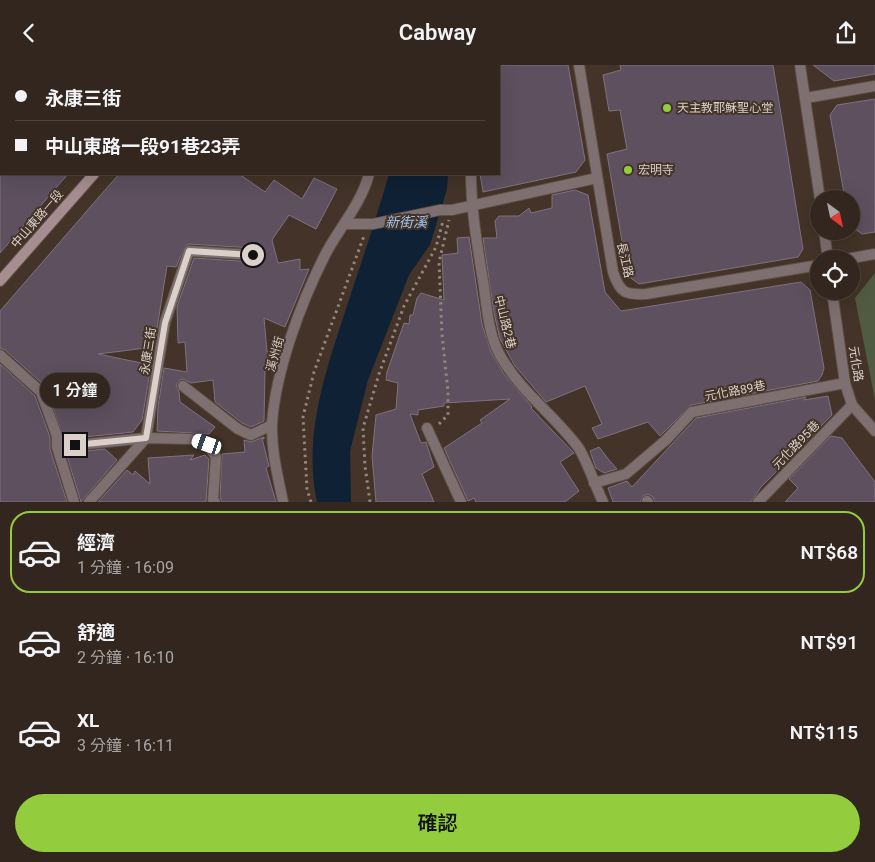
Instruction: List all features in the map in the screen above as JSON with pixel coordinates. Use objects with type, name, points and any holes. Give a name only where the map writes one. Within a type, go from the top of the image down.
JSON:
[{"type":"main road","name":"中山東路一段","points":[[0,281],[93,175]]},
{"type":"street","name":"長江路","points":[[580,65],[613,272],[618,287],[630,294],[646,294],[810,267]]},
{"type":"street","points":[[800,65],[819,190]]},
{"type":"street","points":[[806,98],[875,86]]},
{"type":"street","name":"溪州街","points":[[284,502],[275,463],[272,425],[276,397],[296,325],[325,256],[346,223],[368,175]]},
{"type":"street","name":"中山路2巷","points":[[471,175],[471,206],[489,321],[500,356],[515,379],[579,448],[604,502]]},
{"type":"street","points":[[346,223],[371,224],[471,206],[597,178]]},
{"type":"street","name":"永康三街","points":[[146,438],[165,323],[189,251],[253,255]]},
{"type":"street","points":[[860,257],[875,254]]},
{"type":"street","name":"元化路","points":[[833,300],[845,383],[852,405],[875,431]]},
{"type":"street","points":[[0,355],[41,392],[57,436],[57,447],[74,502]]},
{"type":"street","name":"元化路89巷","points":[[594,483],[626,474],[666,440],[692,412],[845,383]]},
{"type":"street","points":[[184,387],[238,429],[251,435],[272,425]]},
{"type":"street","name":"元化路95巷","points":[[758,502],[852,405]]},
{"type":"street","points":[[426,428],[461,502]]},
{"type":"street","points":[[89,502],[146,438]]},
{"type":"street","points":[[57,447],[146,438],[191,439],[207,444],[216,457],[213,500],[215,502]]},
{"type":"path","points":[[426,428],[441,423],[448,415],[439,262],[446,210]]},
{"type":"path","points":[[370,502],[365,466],[364,428],[379,374],[404,306],[436,247],[446,210]]},
{"type":"path","points":[[311,502],[307,489],[303,417],[314,372],[371,224]]},
{"type":"green space","points":[[875,273],[875,400],[855,300],[860,300],[860,292]]},
{"type":"water","name":"新街溪","points":[[389,175],[448,175],[447,189],[430,245],[409,275],[368,380],[350,451],[351,502],[317,502],[313,478],[313,453],[314,429],[318,406],[330,358]]},
{"type":"building","points":[[500,65],[568,65],[585,160],[576,172],[483,192],[480,175],[500,175]]},
{"type":"building","points":[[620,65],[773,65],[803,249],[798,257],[639,284],[628,276],[607,154],[627,149],[620,110],[609,111],[603,75],[621,70]]},
{"type":"building","points":[[813,65],[875,65],[875,74],[834,81]]},
{"type":"building","points":[[875,99],[875,232],[862,234],[860,233],[860,190],[843,190],[830,115],[837,105]]},
{"type":"building","points":[[0,175],[67,175],[0,253]]},
{"type":"building","points":[[118,175],[240,175],[265,192],[274,180],[302,199],[314,178],[337,189],[316,229],[289,215],[272,240],[278,263],[300,259],[300,270],[309,269],[285,327],[264,318],[267,352],[269,351],[268,370],[265,371],[264,421],[251,427],[242,423],[215,402],[213,380],[191,383],[183,379],[176,385],[180,402],[215,427],[209,434],[157,431],[158,407],[164,368],[187,372],[185,342],[178,343],[177,307],[194,258],[253,262],[260,255],[254,248],[189,244],[185,246],[176,267],[167,266],[154,347],[98,354],[151,365],[142,420],[133,432],[64,439],[46,387],[5,350],[0,348],[0,311]]},
{"type":"building","points":[[575,190],[588,195],[605,292],[621,311],[801,282],[810,290],[810,300],[812,300],[824,368],[818,381],[691,405],[660,436],[648,422],[598,439],[592,428],[602,424],[585,386],[546,402],[515,366],[500,339],[494,313],[483,238],[497,238],[495,221],[499,216],[519,216],[529,208],[531,213],[552,208],[552,195]]},
{"type":"building","points":[[469,237],[482,324],[491,352],[504,374],[531,408],[574,453],[560,462],[579,491],[565,502],[476,502],[474,498],[468,501],[444,448],[482,423],[480,420],[510,399],[444,403],[444,406],[418,410],[418,415],[410,414],[421,443],[426,442],[434,467],[422,474],[434,502],[376,502],[372,456],[376,415],[396,409],[398,383],[386,380],[404,323],[409,324],[410,315],[413,315],[417,298],[421,293],[444,300],[442,255],[458,253],[457,238]]},
{"type":"building","points":[[0,364],[35,396],[50,437],[50,449],[67,502],[0,502]]},
{"type":"building","points":[[828,396],[832,415],[761,487],[751,502],[655,502],[653,497],[648,494],[643,496],[640,502],[613,502],[608,488],[627,481],[632,487],[696,418],[806,397],[804,400]]},
{"type":"building","points":[[831,436],[842,438],[875,482],[875,502],[785,502],[798,488],[789,479]]},
{"type":"building","points":[[264,437],[264,439],[262,438],[269,466],[266,468],[276,502],[222,502],[220,497],[222,454],[245,452],[244,440],[251,442]]},
{"type":"building","points":[[599,447],[617,469],[604,473],[596,468],[590,451]]},
{"type":"building","points":[[105,449],[117,460],[81,502],[66,453]]},
{"type":"building","points":[[194,455],[190,460],[205,455],[209,459],[206,502],[98,502],[127,470],[133,475],[135,471],[150,484],[148,458]]},
{"type":"place","name":"天主教耶穌聖心堂","points":[[667,108]]},
{"type":"place","name":"宏明寺","points":[[628,170]]},
{"type":"route","points":[[75,445],[146,438],[165,323],[189,251],[253,255]]}]
